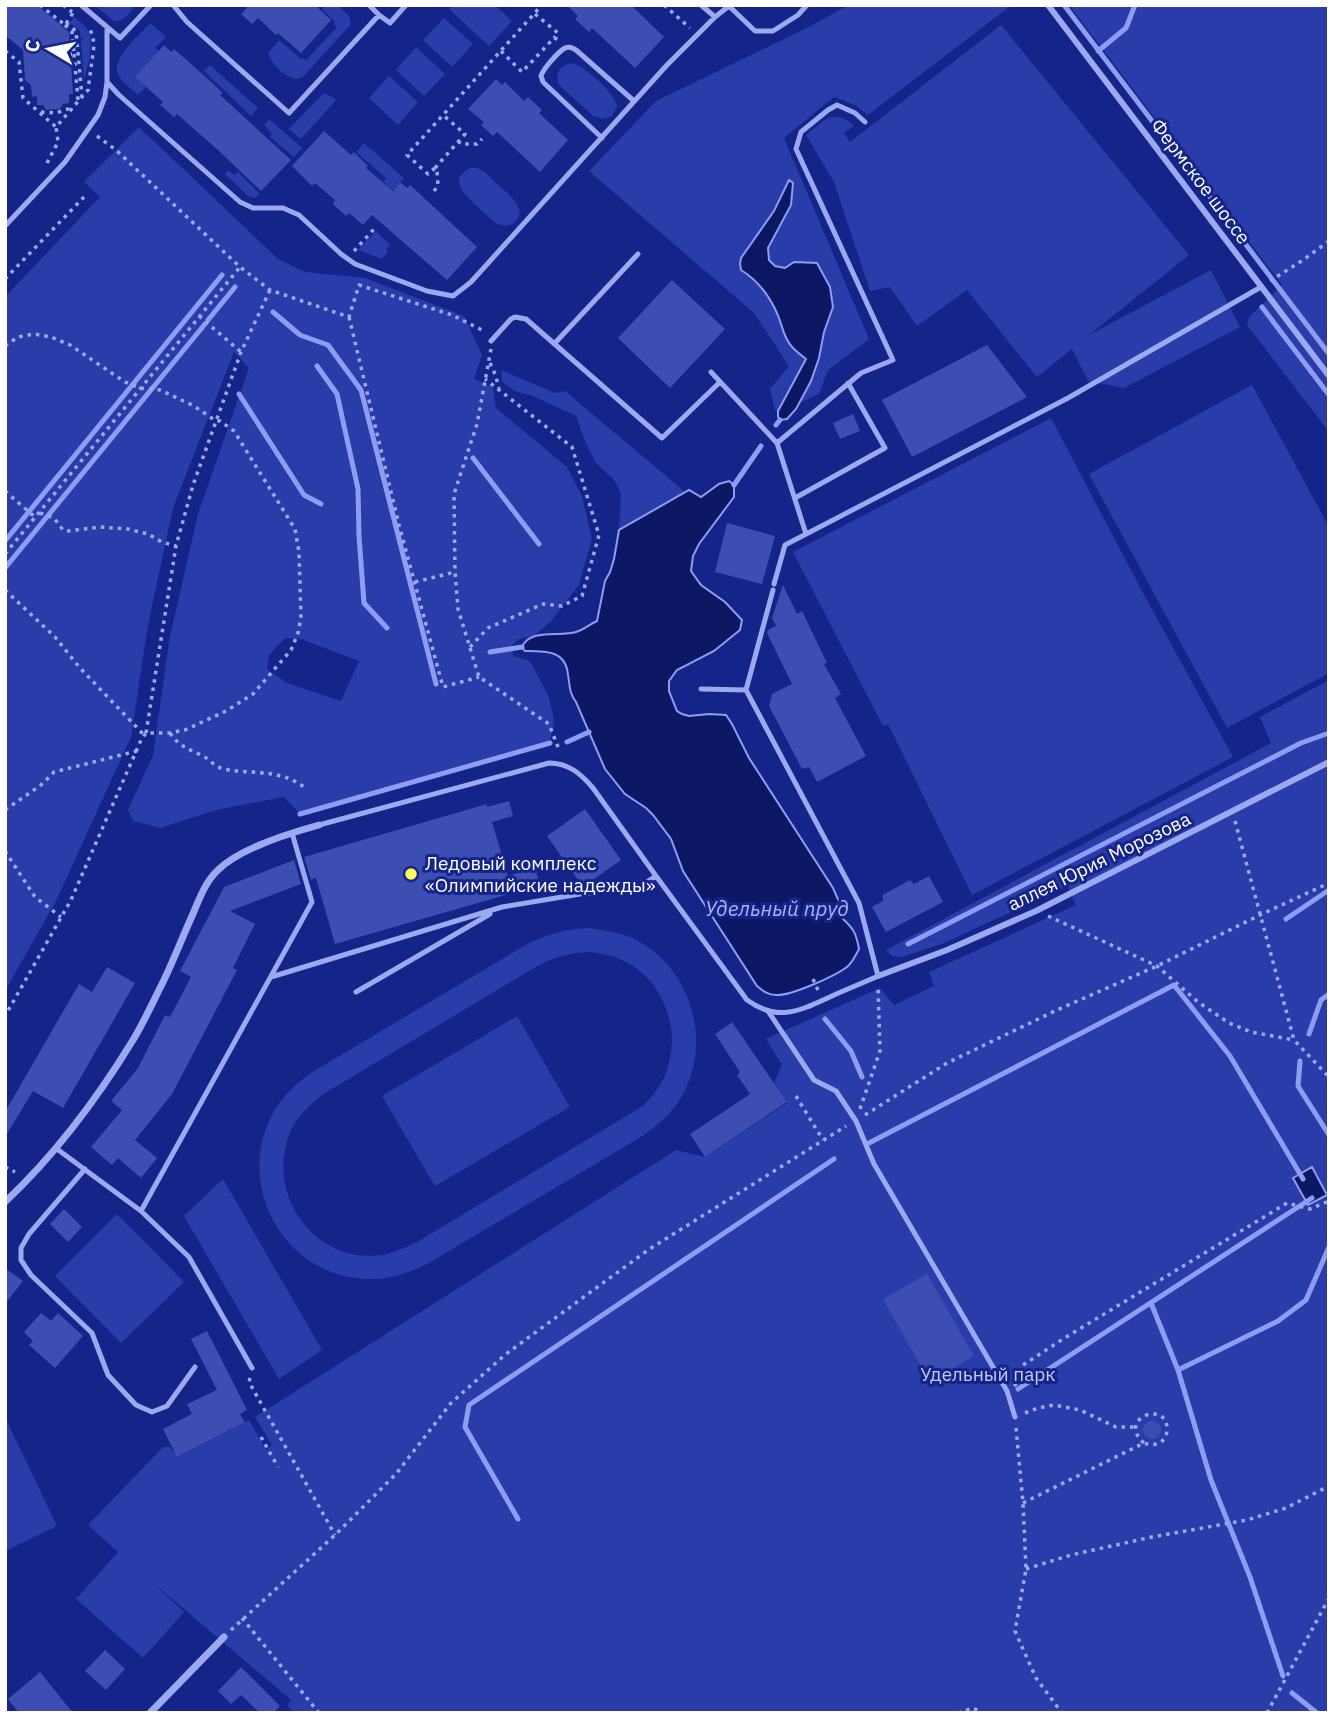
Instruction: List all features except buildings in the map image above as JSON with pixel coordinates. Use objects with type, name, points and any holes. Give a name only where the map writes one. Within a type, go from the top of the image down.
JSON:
[{"type":"street","name":"Фермское шоссе","points":[[1048,5],[1329,376]]},
{"type":"street","name":"аллея Юрия Морозова","points":[[878,976],[947,950],[1036,911],[1329,762]]},
{"type":"street","points":[[5,1202],[57,1149],[134,1039],[204,888],[216,870],[234,857],[319,825]]},
{"type":"street","points":[[150,1713],[224,1637]]},
{"type":"lane","points":[[81,5],[120,38],[151,5]]},
{"type":"lane","points":[[173,5],[187,22],[289,113],[379,15]]},
{"type":"lane","points":[[369,5],[390,23],[406,5]]},
{"type":"lane","points":[[701,5],[715,17]]},
{"type":"lane","points":[[107,82],[240,202],[253,208],[283,208],[299,215],[355,264],[427,291],[453,296],[471,282],[634,101],[715,17],[729,6],[755,31],[773,31],[807,5]]},
{"type":"lane","points":[[5,226],[65,162],[98,115],[106,97],[107,27]]},
{"type":"lane","points":[[602,138],[542,82],[543,70],[564,48],[571,47],[634,101]]},
{"type":"lane","points":[[777,443],[861,373],[893,360],[796,149],[801,132],[837,105],[855,113],[865,122]]},
{"type":"lane","points":[[554,344],[638,254]]},
{"type":"lane","points":[[319,825],[549,764],[565,764],[593,788],[747,1000],[768,1011],[798,1011],[878,976],[859,903],[746,690],[785,545],[1068,398],[1261,287]]},
{"type":"lane","points":[[491,341],[508,321],[515,317],[526,319],[662,438],[720,382]]},
{"type":"lane","points":[[711,372],[777,443],[806,534]]},
{"type":"lane","points":[[795,498],[885,449],[848,383]]},
{"type":"lane","points":[[701,689],[746,690]]},
{"type":"lane","points":[[141,1211],[312,902],[292,833]]},
{"type":"lane","points":[[270,977],[498,909],[580,894],[639,887],[656,876]]},
{"type":"lane","points":[[356,992],[498,909]]},
{"type":"lane","points":[[768,1011],[814,1080],[836,1091],[856,1121],[874,1164],[1007,1391],[1015,1417]]},
{"type":"lane","points":[[57,1149],[141,1211],[189,1257],[252,1368]]},
{"type":"lane","points":[[85,1169],[29,1234],[21,1248],[21,1261],[31,1275],[92,1333],[108,1375],[136,1405],[152,1412],[167,1406],[195,1367]]},
{"type":"path","points":[[40,5],[76,31],[82,97]]},
{"type":"path","points":[[63,5],[81,19]]},
{"type":"path","points":[[443,115],[465,134],[428,174],[407,155],[443,115],[501,51],[542,5]]},
{"type":"path","points":[[664,5],[696,34]]},
{"type":"path","points":[[65,24],[73,13]]},
{"type":"path","points":[[501,51],[522,72],[531,66],[558,33],[534,14]]},
{"type":"path","points":[[65,24],[72,32],[78,102]]},
{"type":"path","points":[[56,127],[88,90],[94,46],[90,29]]},
{"type":"path","points":[[5,51],[19,62],[23,98],[56,127],[58,142],[39,171]]},
{"type":"path","points":[[39,112],[56,113],[74,107]]},
{"type":"path","points":[[88,130],[116,150],[240,267],[270,290],[349,317]]},
{"type":"path","points":[[458,141],[461,144],[477,144],[482,139]]},
{"type":"path","points":[[434,191],[438,186],[435,168]]},
{"type":"path","points":[[5,279],[84,197]]},
{"type":"path","points":[[354,251],[375,228]]},
{"type":"path","points":[[1261,287],[1329,241]]},
{"type":"path","points":[[5,554],[240,267]]},
{"type":"path","points":[[479,677],[443,687],[399,525],[349,317],[359,285],[452,316],[488,332],[492,344],[477,424],[454,494],[458,610],[479,677],[549,724],[565,764]]},
{"type":"path","points":[[6,1015],[71,900],[146,734],[176,546],[193,485],[241,352],[270,290]]},
{"type":"path","points":[[200,316],[241,352]]},
{"type":"path","points":[[5,346],[18,337],[34,334],[51,337],[70,345],[125,382],[140,388],[160,390],[194,406],[234,431],[295,529],[299,552],[301,618],[291,650],[253,694],[226,711],[185,730],[146,734],[80,668],[48,629],[5,590]]},
{"type":"path","points":[[489,361],[500,390]]},
{"type":"path","points":[[470,647],[488,628],[543,604],[562,606],[582,596],[599,535],[572,447],[485,379]]},
{"type":"path","points":[[5,491],[38,515],[54,518],[63,530],[100,527],[128,529],[176,546]]},
{"type":"path","points":[[415,582],[455,572]]},
{"type":"path","points":[[170,733],[184,747],[221,769],[284,776],[304,787]]},
{"type":"path","points":[[5,810],[41,785],[54,772],[137,751]]},
{"type":"path","points":[[1233,811],[1294,1040],[1329,1077]]},
{"type":"path","points":[[5,850],[35,897],[61,917]]},
{"type":"path","points":[[224,1637],[335,1535],[396,1474],[451,1403],[506,1354],[648,1250],[947,1063],[1329,883]]},
{"type":"path","points":[[1036,911],[1157,966],[1198,1002],[1229,1023],[1251,1032],[1294,1040]]},
{"type":"path","points":[[856,1121],[880,1051],[878,976]]},
{"type":"path","points":[[813,979],[816,985]]},
{"type":"path","points":[[796,1096],[823,1140]]},
{"type":"path","points":[[5,1167],[15,1172]]},
{"type":"path","points":[[1007,1391],[1020,1381],[1020,1367],[1287,1203],[1310,1209],[1329,1201]]},
{"type":"path","points":[[252,1368],[249,1382],[335,1535]]},
{"type":"path","points":[[1062,1713],[1036,1678],[1015,1631],[1026,1569],[1015,1417],[1054,1405],[1080,1410],[1116,1427],[1136,1427]]},
{"type":"path","points":[[1149,1414],[1159,1415],[1166,1422],[1167,1432],[1163,1441],[1154,1445],[1144,1443],[1137,1436],[1136,1427],[1140,1418],[1149,1414]]},
{"type":"path","points":[[261,1437],[278,1467]]},
{"type":"path","points":[[1023,1503],[1144,1443]]},
{"type":"path","points":[[1026,1569],[1084,1552],[1247,1520],[1286,1508],[1329,1486]]},
{"type":"path","points":[[1267,1713],[1329,1598]]},
{"type":"path","points":[[242,1618],[319,1713]]},
{"type":"path","points":[[958,1713],[973,1709],[983,1713]]},
{"type":"green space","points":[[94,5],[136,5],[124,18],[114,21]]},
{"type":"green space","points":[[323,5],[338,5],[349,16],[351,24],[303,77],[296,79],[288,76],[274,64],[268,53],[279,40],[301,59],[306,60],[337,27],[322,9]]},
{"type":"green space","points":[[453,5],[495,5],[512,21],[489,46],[449,9]]},
{"type":"green space","points":[[849,5],[1009,7],[868,115],[855,105],[834,97],[784,138],[869,339],[828,370],[819,394],[799,403],[820,351],[824,332],[785,268],[775,266],[769,260],[768,248],[791,205],[789,181],[741,270],[761,285],[785,335],[806,360],[778,411],[775,410],[770,389],[789,366],[754,313],[589,171],[656,101]]},
{"type":"green space","points":[[1069,5],[1329,5],[1329,432],[1247,325],[1249,317],[1282,285]]},
{"type":"green space","points":[[74,17],[87,29],[91,41],[84,81],[80,31],[70,23]]},
{"type":"green space","points":[[444,18],[473,44],[452,67],[423,40]]},
{"type":"green space","points":[[150,23],[166,37],[155,48],[159,51],[136,77],[146,87],[138,95],[122,80],[117,68],[122,54]]},
{"type":"green space","points":[[1001,25],[1189,255],[1089,335],[1211,270],[1240,327],[1124,388],[1088,381],[1072,349],[1037,377],[967,290],[917,326],[890,287],[870,291],[834,182],[806,135],[829,118],[840,117],[854,126],[844,133],[850,142]]},
{"type":"green space","points":[[416,47],[445,74],[424,96],[396,70]]},
{"type":"green space","points":[[572,63],[592,75],[611,94],[617,106],[612,116],[603,119],[593,116],[559,85],[559,71]]},
{"type":"green space","points":[[210,65],[258,108],[251,116],[204,71]]},
{"type":"green space","points":[[389,76],[418,102],[398,125],[369,98]]},
{"type":"green space","points":[[323,94],[336,100],[301,139],[289,129]]},
{"type":"green space","points":[[269,119],[302,148],[294,157],[270,137],[272,134],[264,125]]},
{"type":"green space","points":[[139,127],[278,259],[305,272],[365,278],[464,316],[482,355],[474,379],[493,387],[496,408],[567,467],[582,496],[592,539],[579,585],[551,621],[535,635],[519,639],[512,645],[513,656],[530,661],[549,697],[554,720],[550,743],[300,814],[284,797],[216,810],[160,828],[133,821],[128,810],[153,755],[170,636],[198,514],[249,368],[234,352],[173,508],[148,625],[131,737],[56,901],[5,991],[5,297],[100,197],[84,182]],"holes":[[[285,638],[301,639],[359,661],[341,701],[287,683],[267,669],[269,655]]]},
{"type":"green space","points":[[364,143],[404,178],[393,190],[383,182],[386,178],[356,152]]},
{"type":"green space","points":[[470,168],[478,168],[485,173],[515,202],[520,212],[514,223],[496,223],[466,195],[459,184],[459,178]]},
{"type":"green space","points":[[228,170],[234,175],[238,172],[260,194],[255,198],[248,196],[225,174]]},
{"type":"green space","points":[[376,231],[390,245],[382,259],[358,250]]},
{"type":"green space","points":[[501,370],[555,393],[565,391],[685,492],[619,530],[621,494],[615,481],[596,463],[576,416],[533,396],[515,391],[502,382]]},
{"type":"green space","points":[[1252,385],[1329,527],[1329,673],[1227,728],[1089,474]]},
{"type":"green space","points":[[1051,418],[1233,757],[972,895],[888,724],[883,726],[793,552]]},
{"type":"green space","name":"Удельный парк","points":[[1329,680],[1329,1713],[295,1713],[287,1706],[291,1700],[151,1581],[184,1612],[143,1658],[76,1599],[118,1552],[88,1525],[163,1447],[170,1447],[178,1457],[249,1420],[266,1450],[272,1445],[255,1417],[676,1150],[705,1157],[787,1103],[774,1083],[782,1065],[766,1039],[880,988],[894,1005],[934,986],[929,972],[1076,905],[1067,886],[944,943],[902,957],[892,956],[886,950],[1271,743],[1260,717]]},
{"type":"green space","points":[[581,929],[605,930],[630,937],[652,950],[670,967],[683,988],[692,1011],[696,1035],[695,1059],[688,1083],[673,1109],[644,1135],[414,1270],[375,1279],[336,1273],[309,1260],[287,1241],[271,1216],[262,1189],[260,1160],[265,1130],[283,1098],[311,1073],[527,944],[542,937]],"holes":[[[592,952],[616,958],[635,968],[648,979],[666,1008],[672,1041],[670,1058],[661,1084],[643,1106],[417,1242],[395,1252],[362,1255],[339,1250],[319,1238],[303,1222],[291,1203],[284,1180],[284,1157],[290,1133],[309,1106],[325,1093],[539,965],[568,954]]]},
{"type":"green space","points":[[517,1016],[570,1107],[435,1186],[382,1096]]},
{"type":"green space","points":[[223,1179],[322,1350],[279,1379],[184,1216]]},
{"type":"green space","points":[[117,1214],[184,1282],[121,1343],[55,1276]]},
{"type":"green space","points":[[5,1417],[57,1526],[5,1551]]},
{"type":"water","points":[[789,180],[793,183],[791,205],[768,248],[769,260],[775,266],[785,268],[794,262],[817,263],[830,287],[833,307],[811,381],[796,409],[787,419],[780,420],[778,411],[806,359],[790,345],[768,297],[753,279],[741,270],[740,264],[741,258],[774,211]]},
{"type":"water","name":"Удельный пруд","points":[[729,481],[734,485],[734,497],[699,544],[693,556],[691,571],[701,585],[725,602],[742,620],[740,630],[714,651],[677,670],[669,681],[669,691],[677,711],[682,714],[726,715],[749,758],[833,888],[841,906],[842,918],[852,928],[859,949],[847,967],[833,975],[813,985],[776,995],[757,986],[683,871],[671,839],[653,815],[625,794],[605,769],[572,696],[563,661],[559,656],[540,651],[525,651],[522,647],[532,637],[576,632],[597,621],[619,530],[689,490],[701,497],[719,484]]},
{"type":"water","points":[[1312,1167],[1327,1195],[1308,1205],[1293,1178]]},
{"type":"waterway","points":[[1064,5],[1329,354]]},
{"type":"waterway","points":[[1098,51],[1126,28],[1135,5]]},
{"type":"waterway","points":[[5,541],[222,275]]},
{"type":"waterway","points":[[208,320],[235,287]]},
{"type":"waterway","points":[[1262,307],[1329,395]]},
{"type":"waterway","points":[[273,312],[300,335],[328,345],[361,390],[436,684]]},
{"type":"waterway","points":[[5,568],[205,324]]},
{"type":"waterway","points":[[317,366],[337,394],[358,489],[364,603],[387,628]]},
{"type":"waterway","points":[[239,394],[304,495],[321,504]]},
{"type":"waterway","points":[[776,425],[780,420]]},
{"type":"waterway","points":[[734,485],[761,446]]},
{"type":"waterway","points":[[473,458],[539,544]]},
{"type":"waterway","points":[[490,652],[522,647]]},
{"type":"waterway","points":[[567,742],[589,732]]},
{"type":"waterway","points":[[908,944],[1301,743],[1329,733]]},
{"type":"waterway","points":[[300,814],[550,743]]},
{"type":"waterway","points":[[1286,919],[1329,890]]},
{"type":"waterway","points":[[869,1143],[1174,985],[1230,1056],[1303,1179]]},
{"type":"waterway","points":[[1309,1034],[1321,1000],[1329,994]]},
{"type":"waterway","points":[[825,1019],[851,1051],[862,1077]]},
{"type":"waterway","points":[[1300,1061],[1298,1086],[1329,1135]]},
{"type":"waterway","points":[[518,1519],[465,1427],[469,1405],[834,1159]]},
{"type":"waterway","points":[[1018,1389],[1312,1198]]},
{"type":"waterway","points":[[1178,1370],[1278,1321],[1306,1300],[1329,1247]]},
{"type":"waterway","points":[[1151,1303],[1178,1370],[1211,1480],[1250,1577],[1283,1676]]},
{"type":"waterway","points":[[1292,1693],[1317,1713]]},
{"type":"place","name":"Ледовый комплекс «Олимпийские надежды»","points":[[411,874]]}]
